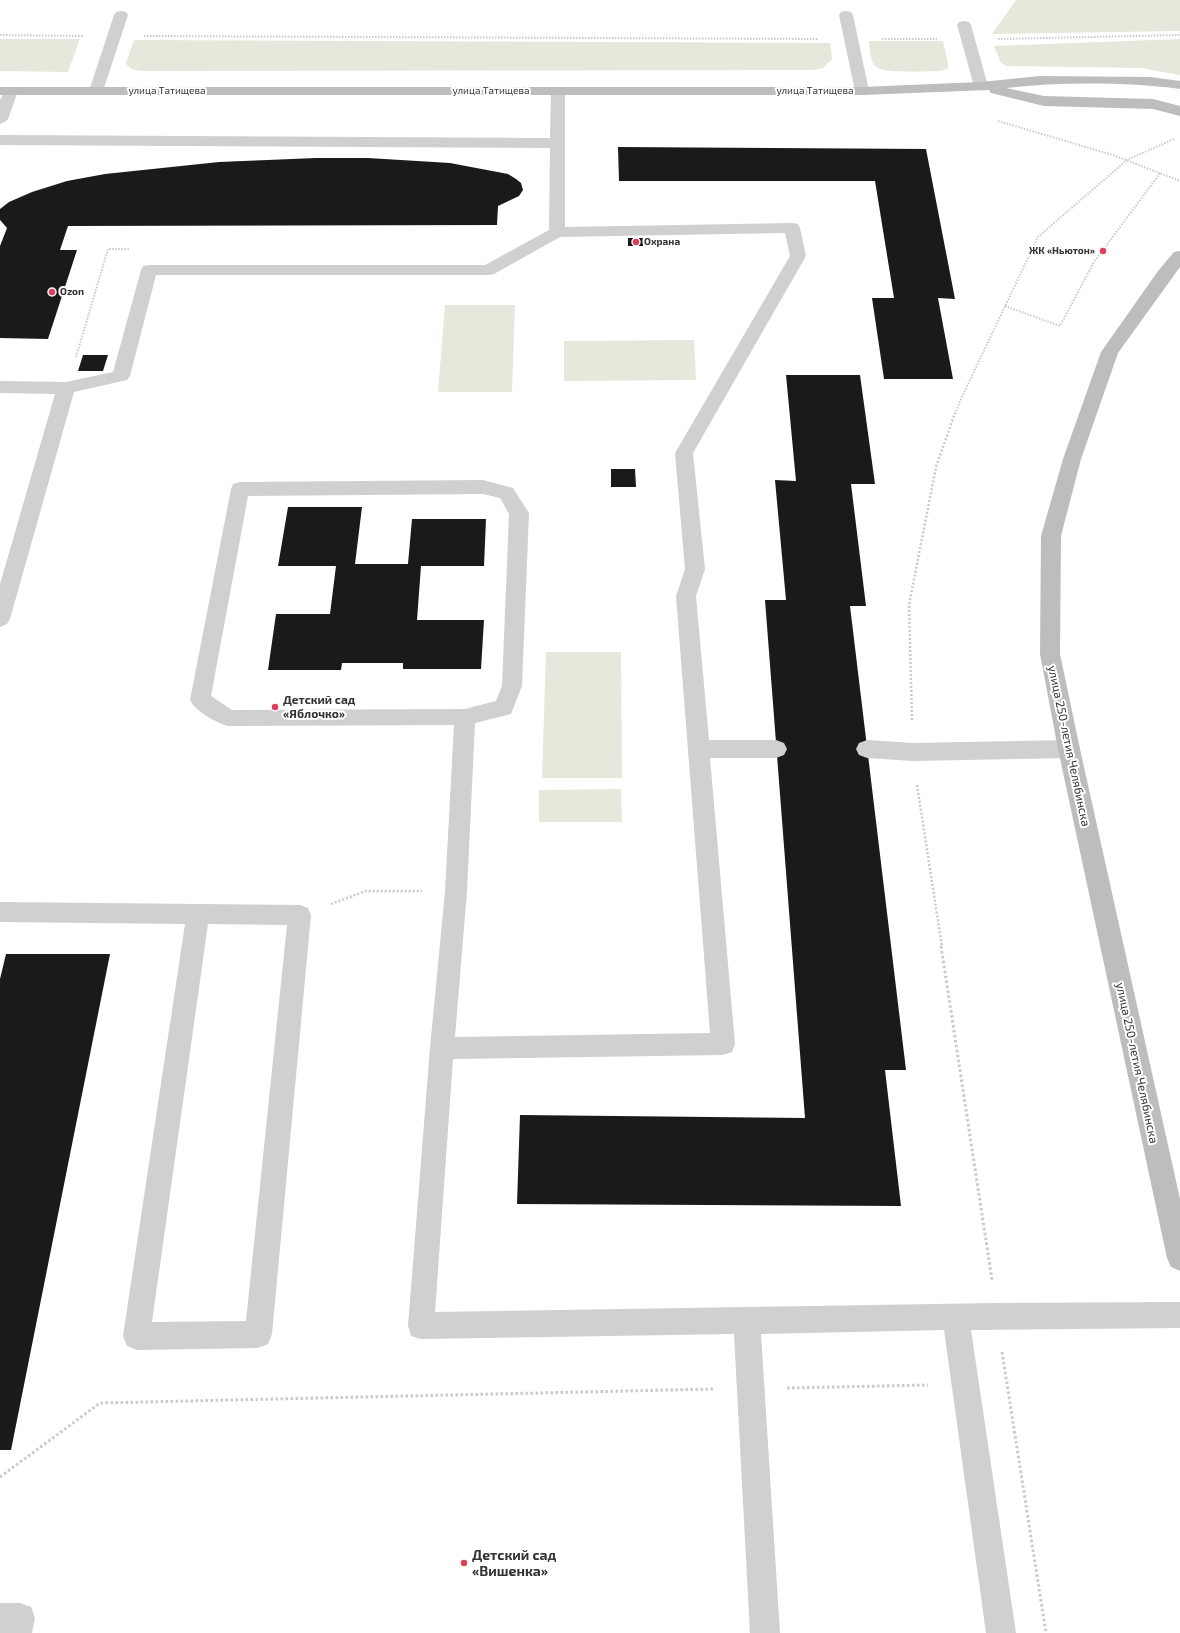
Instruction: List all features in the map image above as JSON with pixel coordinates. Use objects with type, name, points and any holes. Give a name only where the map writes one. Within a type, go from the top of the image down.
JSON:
[{"type":"street","name":"улица Татищева","points":[[6,91],[862,91],[981,86],[1040,80],[1090,79],[1150,81],[1180,86]]},
{"type":"street","name":"улица Татищева","points":[[981,86],[1044,101],[1153,104],[1180,111]]},
{"type":"street","name":"улица 250-летия Челябинска","points":[[1180,256],[1164,275],[1110,352],[1072,459],[1051,536],[1050,654],[1069,749],[1180,1258]]},
{"type":"lane","points":[[96,91],[121,15]]},
{"type":"lane","points":[[846,15],[862,91]]},
{"type":"lane","points":[[966,32],[981,86]]},
{"type":"lane","points":[[0,118],[6,91]]},
{"type":"lane","points":[[557,232],[558,91]]},
{"type":"lane","points":[[0,140],[557,143]]},
{"type":"lane","points":[[0,388],[66,388],[121,376],[149,270],[488,270],[557,232],[792,228],[798,256],[684,453],[695,569],[686,596],[723,1044],[442,1048]]},
{"type":"lane","points":[[0,620],[66,388]]},
{"type":"lane","points":[[483,487],[506,493],[519,513],[512,686],[504,708],[465,717],[228,718],[200,700],[240,489],[483,487]]},
{"type":"lane","points":[[465,717],[456,891],[442,1048],[421,1326],[997,1316],[1180,1315]]},
{"type":"lane","points":[[698,749],[776,749]]},
{"type":"lane","points":[[867,749],[912,752],[1069,749]]},
{"type":"lane","points":[[0,912],[300,915],[258,1334],[137,1336],[198,914]]},
{"type":"lane","points":[[956,1317],[1001,1633]]},
{"type":"lane","points":[[747,1320],[765,1633]]},
{"type":"lane","points":[[0,1618],[20,1618],[17,1633]]},
{"type":"path","points":[[0,35],[852,39],[966,32],[1180,35]]},
{"type":"path","points":[[1046,1633],[1006,1378],[912,752],[909,605],[936,467],[960,401],[1038,237],[1127,160],[1180,136]]},
{"type":"path","points":[[1127,160],[1161,172],[1180,181]]},
{"type":"path","points":[[1005,306],[1060,326],[1094,262],[1161,172]]},
{"type":"path","points":[[366,891],[456,891]]},
{"type":"path","points":[[0,1477],[100,1403],[966,1384],[1006,1378]]},
{"type":"shaded area","points":[[1016,0],[1180,0],[1180,31],[992,34]]},
{"type":"shaded area","points":[[0,39],[80,39],[68,72],[0,71]]},
{"type":"shaded area","points":[[1180,39],[1180,75],[1141,68],[1007,66],[1001,63],[994,46]]},
{"type":"shaded area","points":[[134,40],[830,43],[832,59],[823,68],[815,70],[143,71],[135,70],[126,63]]},
{"type":"shaded area","points":[[869,41],[943,41],[948,68],[941,71],[918,72],[888,71],[881,69],[874,65]]},
{"type":"shaded area","points":[[445,305],[515,305],[512,392],[438,392]]},
{"type":"shaded area","points":[[694,340],[696,380],[564,381],[564,341]]},
{"type":"shaded area","points":[[546,652],[621,652],[622,778],[542,778]]},
{"type":"shaded area","points":[[621,789],[622,822],[539,822],[539,790]]},
{"type":"building","points":[[618,147],[926,149],[955,299],[938,298],[953,379],[884,379],[872,298],[894,298],[875,181],[619,181]]},
{"type":"building","points":[[316,158],[368,158],[450,163],[508,174],[521,183],[523,190],[519,196],[498,206],[497,225],[68,226],[60,250],[77,250],[48,339],[0,338],[0,246],[7,228],[0,220],[0,209],[9,202],[32,192],[67,181],[105,174],[219,162]]},
{"type":"building","name":"Охрана","points":[[628,238],[643,238],[643,246],[628,246]]},
{"type":"building","points":[[83,355],[108,355],[103,371],[78,371]]},
{"type":"building","points":[[786,375],[860,375],[875,484],[851,484],[866,606],[850,606],[906,1070],[885,1070],[901,1206],[517,1204],[520,1115],[805,1118],[765,600],[786,600],[775,480],[796,481]]},
{"type":"building","points":[[611,469],[635,469],[636,487],[611,487]]},
{"type":"building","points":[[288,507],[362,507],[355,564],[408,564],[412,519],[486,519],[484,566],[421,566],[417,620],[484,620],[481,669],[403,669],[403,663],[342,663],[341,670],[268,670],[276,614],[330,614],[336,566],[278,566]]},
{"type":"building","points":[[6,954],[110,954],[11,1450],[0,1450],[0,979]]},
{"type":"place","name":"Охрана","points":[[636,242]]},
{"type":"place","name":"ЖК «Ньютон»","points":[[1103,251]]},
{"type":"place","name":"Ozon","points":[[52,292]]},
{"type":"place","name":"Детский сад «Яблочко»","points":[[275,707]]},
{"type":"place","name":"Детский сад «Вишенка»","points":[[464,1563]]}]
